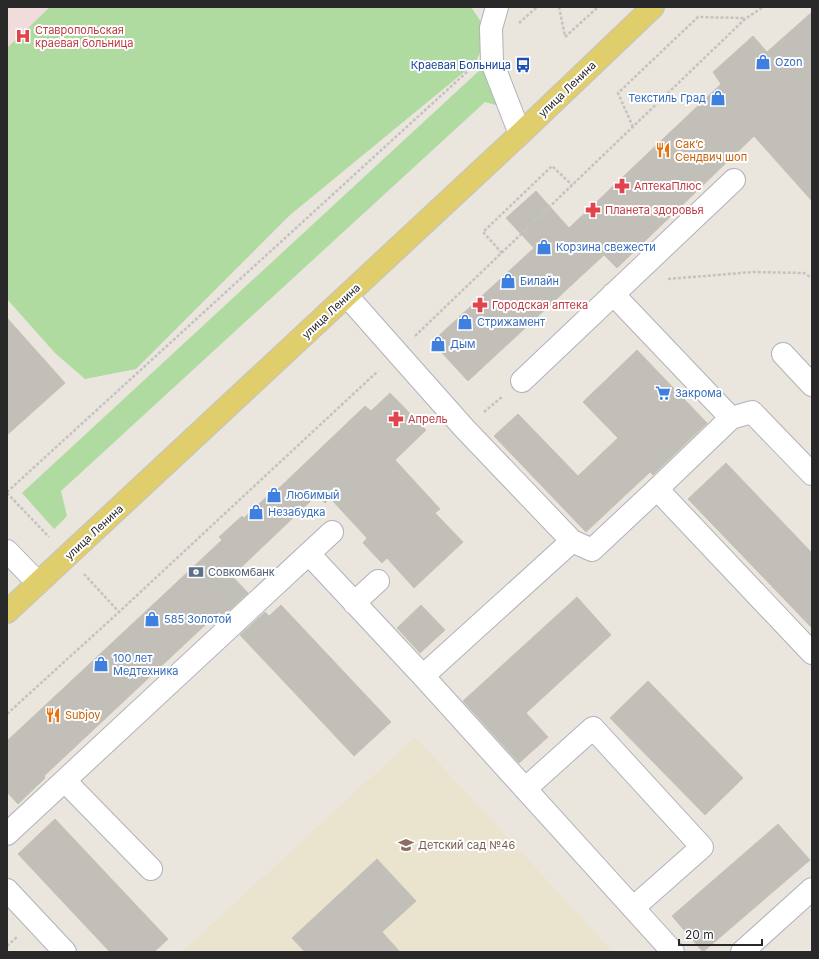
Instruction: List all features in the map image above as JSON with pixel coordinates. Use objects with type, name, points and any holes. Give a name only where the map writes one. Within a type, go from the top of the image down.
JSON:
[{"type":"main road","name":"улица Ленина","points":[[7,612],[68,557],[520,134],[653,7]]},
{"type":"street","points":[[497,7],[491,28],[492,62],[520,134]]},
{"type":"street","points":[[522,381],[734,180]]},
{"type":"street","points":[[619,288],[731,418]]},
{"type":"street","points":[[347,296],[464,428],[572,541],[592,550],[731,418],[752,412],[812,474]]},
{"type":"street","points":[[783,354],[812,385]]},
{"type":"street","points":[[657,489],[812,653]]},
{"type":"street","points":[[7,834],[332,532]]},
{"type":"street","points":[[423,676],[572,541]]},
{"type":"street","points":[[7,551],[38,583]]},
{"type":"street","points":[[309,554],[423,676],[673,952]]},
{"type":"street","points":[[354,603],[378,581]]},
{"type":"street","points":[[525,789],[593,728],[702,847],[633,908]]},
{"type":"street","points":[[65,781],[151,870]]},
{"type":"street","points":[[7,890],[65,952]]},
{"type":"street","points":[[742,952],[812,890]]},
{"type":"path","points":[[559,7],[566,37],[598,7]]},
{"type":"path","points":[[633,126],[618,93],[698,17],[745,18]]},
{"type":"path","points":[[7,492],[454,84]]},
{"type":"path","points":[[502,253],[483,232],[552,166],[572,185]]},
{"type":"path","points":[[619,288],[753,272],[804,273],[812,278]]},
{"type":"path","points":[[464,428],[522,381]]},
{"type":"shaded area","name":"Ставропольская краевая больница","points":[[7,7],[72,7],[7,66]]},
{"type":"shaded area","name":"Детский сад №46","points":[[415,737],[613,952],[182,952]]},
{"type":"green space","points":[[50,7],[471,7],[489,34],[475,63],[290,215],[136,369],[85,379],[55,353],[7,299],[7,48]]},
{"type":"green space","points":[[481,69],[512,104],[507,108],[485,102],[61,491],[67,516],[54,529],[22,493]]},
{"type":"building","points":[[812,12],[812,201],[754,136],[617,268],[604,255],[468,381],[432,342],[534,248],[506,218],[536,191],[569,228],[721,84],[713,72],[753,36],[767,52]]},
{"type":"building","points":[[7,318],[65,383],[7,435]]},
{"type":"building","points":[[637,350],[707,423],[653,475],[650,472],[586,532],[494,436],[518,414],[578,476],[618,438],[583,402]]},
{"type":"building","points":[[390,393],[426,430],[395,460],[440,509],[435,513],[463,542],[414,588],[387,558],[382,563],[363,543],[367,538],[330,498],[325,503],[317,495],[232,576],[248,593],[223,616],[219,612],[44,776],[45,778],[18,804],[7,792],[7,741],[222,540],[219,537],[242,516],[244,518],[274,490],[276,491],[365,406],[371,411]]},
{"type":"building","points":[[726,463],[812,553],[812,628],[688,499]]},
{"type":"building","points":[[577,597],[611,635],[526,713],[548,737],[519,763],[463,701]]},
{"type":"building","points":[[281,605],[391,722],[354,756],[240,635],[265,612],[269,616]]},
{"type":"building","points":[[421,605],[445,630],[420,653],[397,628]]},
{"type":"building","points":[[648,681],[743,778],[705,815],[610,718]]},
{"type":"building","points":[[55,819],[168,939],[154,952],[110,952],[18,854]]},
{"type":"building","points":[[778,824],[810,860],[703,952],[672,916]]},
{"type":"building","points":[[377,859],[416,901],[382,932],[400,952],[305,952],[292,938]]},
{"type":"place","name":"Ставропольская краевая больница","points":[[23,36]]},
{"type":"place","name":"Ozon","points":[[763,62]]},
{"type":"place","name":"Краевая Больница","points":[[523,65]]},
{"type":"place","name":"Текстиль Град","points":[[718,98]]},
{"type":"place","name":"Сак’с Сендвич шоп","points":[[663,150]]},
{"type":"place","name":"АптекаПлюс","points":[[622,186]]},
{"type":"place","name":"Планета здоровья","points":[[593,210]]},
{"type":"place","name":"Корзина свежести","points":[[544,247]]},
{"type":"place","name":"Билайн","points":[[508,281]]},
{"type":"place","name":"Городская аптека","points":[[480,305]]},
{"type":"place","name":"Стрижамент","points":[[465,322]]},
{"type":"place","name":"Дым","points":[[438,344]]},
{"type":"place","name":"Закрома","points":[[663,393]]},
{"type":"place","name":"Апрель","points":[[396,419]]},
{"type":"place","name":"Любимый","points":[[274,495]]},
{"type":"place","name":"Незабудка","points":[[256,512]]},
{"type":"place","name":"Совкомбанк","points":[[196,572]]},
{"type":"place","name":"585 Золотой","points":[[152,619]]},
{"type":"place","name":"100 лет Медтехника","points":[[101,664]]},
{"type":"place","name":"Subjoy","points":[[53,715]]},
{"type":"place","name":"Детский сад №46","points":[[406,845]]}]
